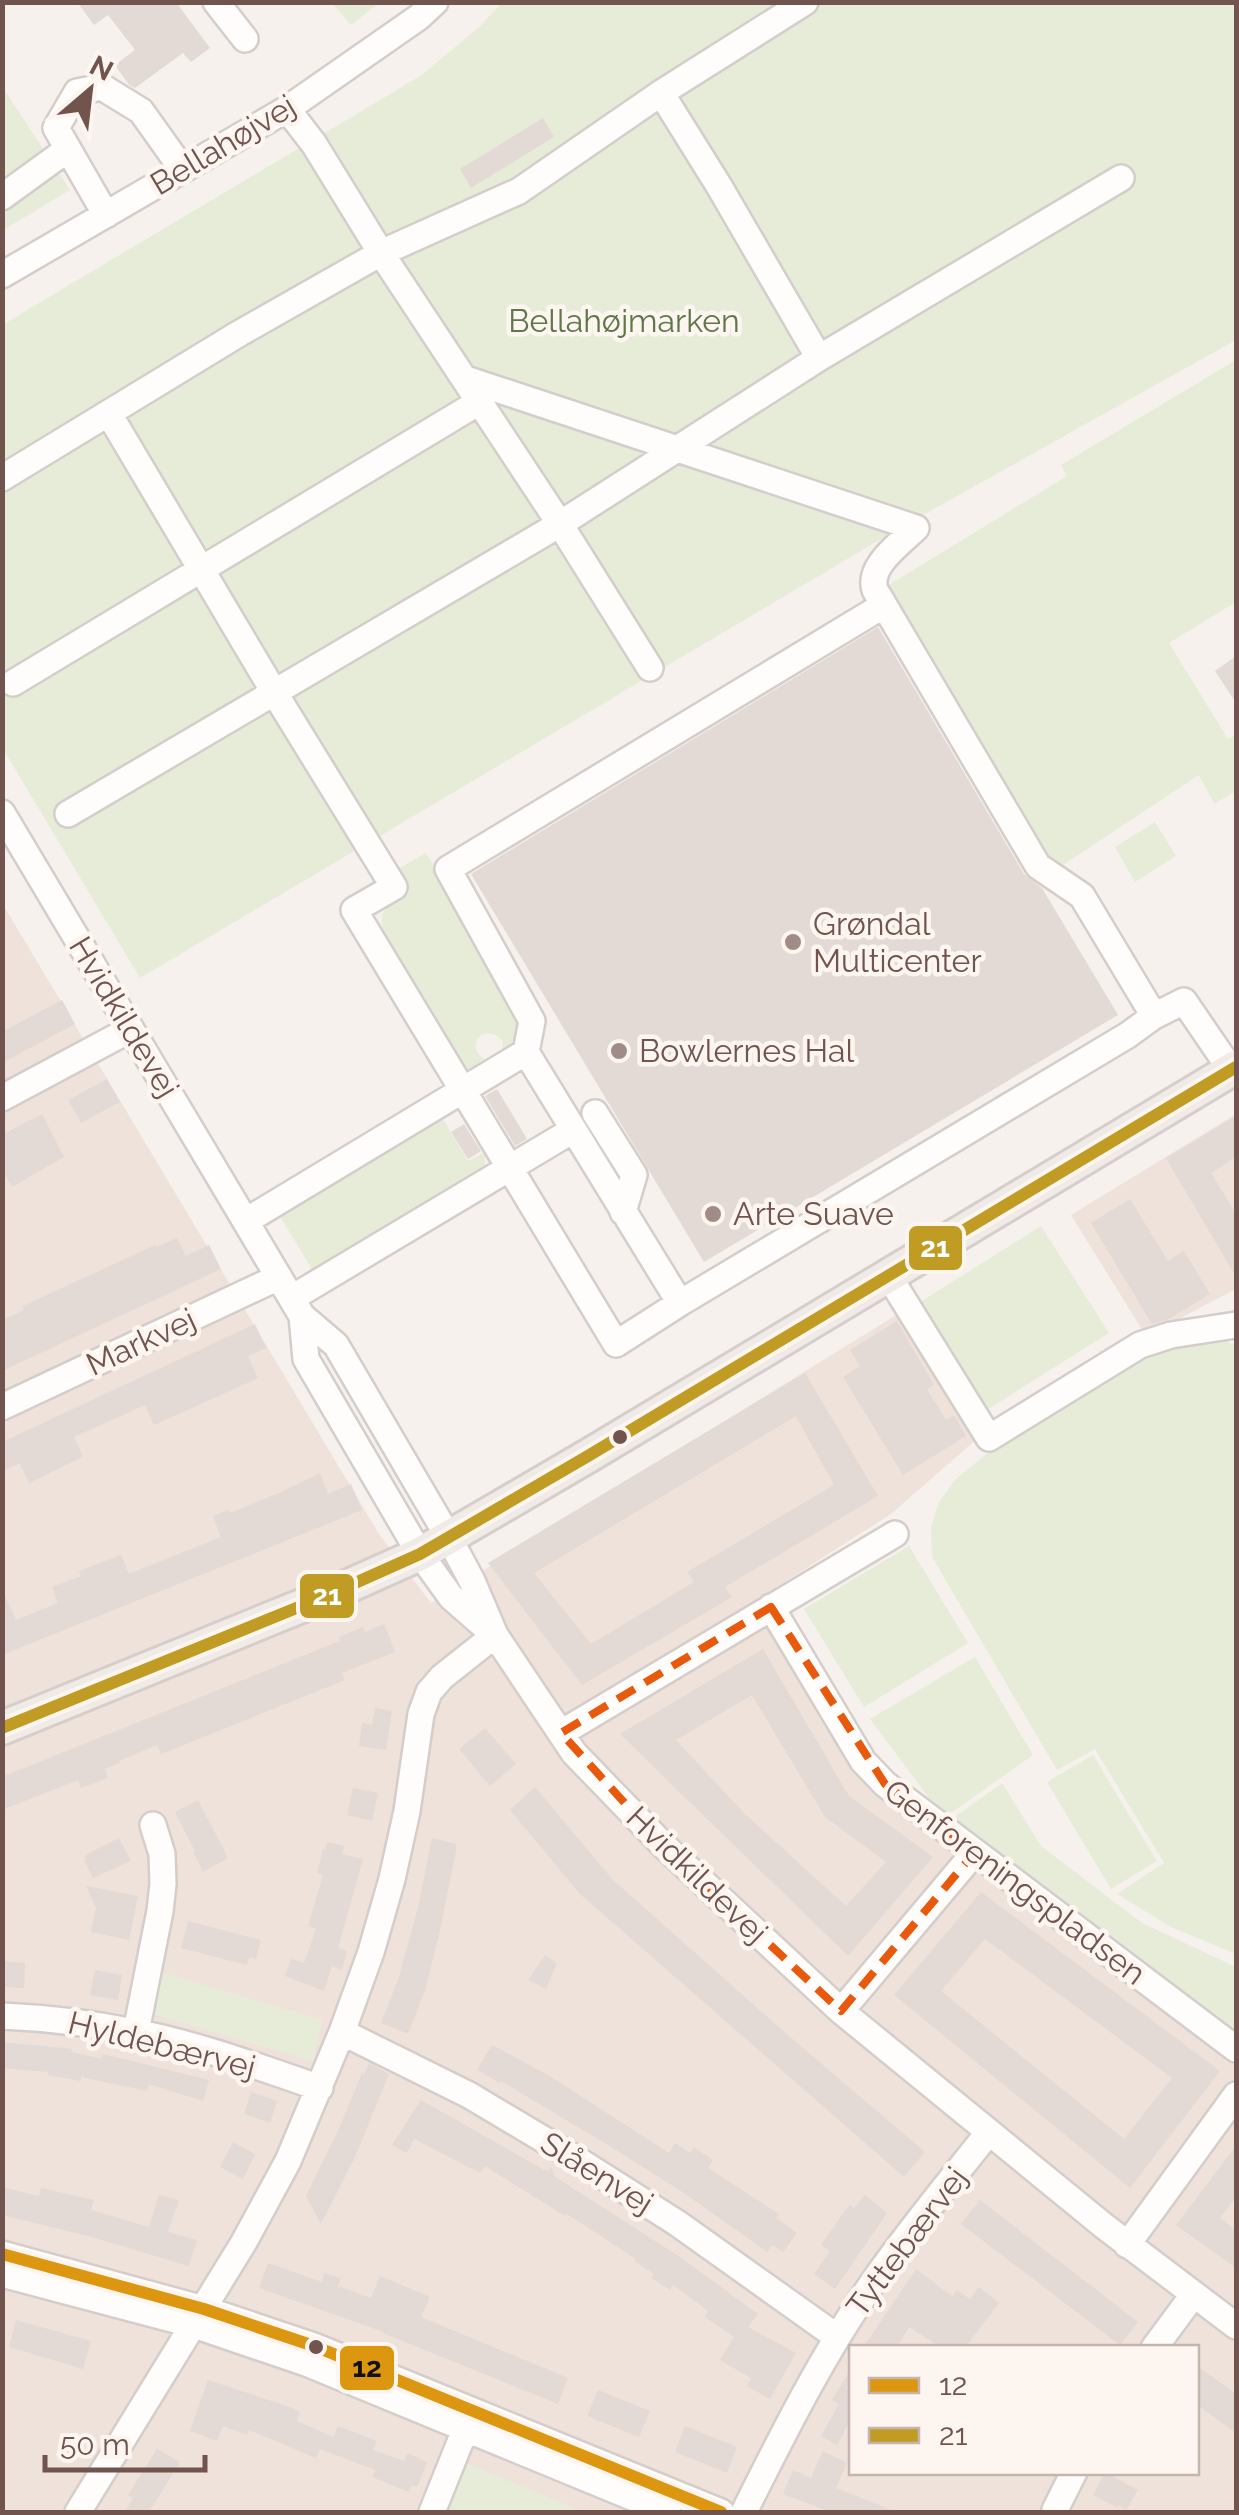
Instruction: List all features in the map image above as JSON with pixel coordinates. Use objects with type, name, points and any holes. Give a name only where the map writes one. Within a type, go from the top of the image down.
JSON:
[{"type":"main road","points":[[2,1728],[326,1596],[435,1546],[1234,1068]]},
{"type":"street","points":[[216,2],[245,39]]},
{"type":"street","name":"Bellahøjvej","points":[[2,276],[286,109],[418,18],[435,2]]},
{"type":"street","points":[[2,478],[381,253],[519,191],[661,93],[806,2]]},
{"type":"street","points":[[106,215],[56,128],[77,92],[102,87],[141,112],[183,170]]},
{"type":"street","points":[[661,93],[819,358]]},
{"type":"street","points":[[286,109],[314,144],[650,668]]},
{"type":"street","points":[[2,197],[68,149]]},
{"type":"street","points":[[68,814],[560,524],[819,358],[1121,178]]},
{"type":"street","points":[[13,684],[202,570],[472,391],[674,449],[916,528],[878,567],[875,591],[1038,866],[1082,896],[1154,1016]]},
{"type":"street","points":[[109,414],[394,886],[354,910],[616,1344],[1184,1001],[1234,1068]]},
{"type":"street","points":[[680,1304],[526,1052],[532,1020],[448,869],[884,605]]},
{"type":"street","name":"Hvidkildevej","points":[[2,813],[291,1297],[336,1346],[435,1546],[472,1581],[495,1635],[574,1754],[663,1845],[842,2011],[1126,2244],[1236,2326]]},
{"type":"street","points":[[2,1098],[131,1029]]},
{"type":"street","points":[[246,1221],[526,1052]]},
{"type":"street","points":[[595,1113],[634,1175],[623,1212]]},
{"type":"street","points":[[291,1297],[573,1130]]},
{"type":"street","points":[[888,1276],[989,1438],[1140,1345],[1171,1335],[1236,1325]]},
{"type":"street","name":"Markvej","points":[[2,1406],[291,1297]]},
{"type":"street","points":[[561,1733],[895,1534]]},
{"type":"street","name":"Genforeningspladsen","points":[[771,1607],[863,1761],[884,1784],[1236,2050]]},
{"type":"street","points":[[78,2512],[244,2242],[288,2161],[342,2032],[392,1879],[428,1692],[495,1635]]},
{"type":"street","points":[[136,2032],[163,1884],[162,1854],[153,1825]]},
{"type":"street","points":[[842,2011],[975,1852]]},
{"type":"street","name":"Hyldebærvej","points":[[2,2016],[53,2018],[136,2032],[236,2059],[320,2088]]},
{"type":"street","name":"Slåenvej","points":[[342,2032],[469,2095],[588,2166],[677,2222],[836,2337]]},
{"type":"street","points":[[1126,2244],[1236,2095]]},
{"type":"street","name":"Tyttebærvej","points":[[744,2512],[836,2337],[877,2276],[989,2132]]},
{"type":"street","points":[[2,2254],[199,2317],[306,2363],[721,2512]]},
{"type":"street","points":[[2,2274],[199,2317]]},
{"type":"street","points":[[1156,2345],[1194,2294]]},
{"type":"street","points":[[432,2512],[469,2420]]},
{"type":"street","points":[[469,2420],[668,2512]]},
{"type":"street","points":[[1054,2510],[1072,2475]]},
{"type":"highlighted area","points":[[771,1607],[885,1784],[975,1852],[841,2011],[663,1845],[561,1733]]},
{"type":"shaded area","points":[[2,903],[379,1534],[431,1603],[901,1312],[979,1437],[891,1514],[775,1588],[892,1780],[1236,2036],[1236,2512],[3,2512]]},
{"type":"shaded area","points":[[1236,1114],[1236,1289],[1146,1336],[1071,1215]]},
{"type":"green space","points":[[332,3],[379,3],[351,25]]},
{"type":"green space","name":"Bellahøjmarken","points":[[502,3],[1236,3],[1236,340],[898,529],[140,978],[3,749],[2,325],[422,75]]},
{"type":"green space","points":[[2,86],[70,190],[3,230],[2,230]]},
{"type":"green space","points":[[1236,360],[1236,602],[1169,643],[1228,739],[1236,735],[1236,791],[1214,804],[1199,775],[1054,871],[887,586],[1067,476],[1061,465]]},
{"type":"green space","points":[[1155,822],[1176,856],[1135,882],[1115,847]]},
{"type":"green space","points":[[426,853],[520,1011],[521,1041],[502,1052],[503,1041],[496,1035],[482,1034],[476,1050],[488,1061],[466,1073],[383,930],[385,910],[409,891],[396,870]]},
{"type":"green space","points":[[441,1116],[468,1161],[485,1152],[482,1171],[314,1273],[278,1213]]},
{"type":"green space","points":[[1041,1226],[1109,1333],[985,1411],[917,1304]]},
{"type":"green space","points":[[1200,1339],[1236,1346],[1236,1954],[1171,1927],[1117,1894],[1164,1863],[1095,1749],[1057,1770],[932,1557],[931,1527],[939,1502],[955,1480],[986,1454],[1162,1348]]},
{"type":"green space","points":[[909,1546],[968,1643],[864,1707],[804,1609]]},
{"type":"green space","points":[[975,1657],[1033,1755],[944,1818],[870,1719]]},
{"type":"green space","points":[[1093,1755],[1157,1861],[1111,1889],[1047,1782]]},
{"type":"green space","points":[[1002,1783],[1041,1846],[1142,1923],[1236,1967],[1236,2030],[952,1819]]},
{"type":"green space","points":[[159,1972],[322,2020],[313,2061],[149,2013]]},
{"type":"green space","points":[[466,2463],[583,2512],[445,2512]]},
{"type":"building","points":[[77,2],[176,2],[210,48],[191,62],[183,53],[135,88],[115,65],[135,50],[108,15],[94,25]]},
{"type":"building","points":[[543,118],[554,137],[471,188],[460,169]]},
{"type":"building","name":"Grøndal Multicenter","points":[[878,627],[1024,874],[1042,888],[1118,1015],[704,1262],[471,874]]},
{"type":"building","points":[[1236,656],[1236,703],[1215,671]]},
{"type":"building","points":[[62,1000],[75,1024],[2,1063],[2,1032]]},
{"type":"building","points":[[107,1079],[120,1102],[81,1123],[68,1100]]},
{"type":"building","points":[[497,1089],[527,1139],[515,1146],[485,1096]]},
{"type":"building","points":[[42,1114],[64,1157],[12,1187],[2,1170],[2,1135]]},
{"type":"building","points":[[1236,1116],[1236,1157],[1211,1173],[1236,1214],[1236,1277],[1166,1158]]},
{"type":"building","points":[[464,1124],[481,1151],[468,1159],[451,1132]]},
{"type":"building","points":[[1130,1199],[1168,1261],[1184,1251],[1210,1294],[1169,1319],[1152,1324],[1091,1223]]},
{"type":"building","points":[[177,1238],[186,1256],[209,1245],[221,1269],[2,1371],[2,1320],[24,1310],[23,1306]]},
{"type":"building","points":[[897,1321],[934,1385],[927,1389],[946,1420],[954,1415],[966,1436],[903,1475],[843,1377],[860,1366],[850,1350]]},
{"type":"building","points":[[255,1324],[266,1348],[248,1356],[258,1378],[154,1425],[145,1405],[74,1437],[83,1457],[29,1483],[20,1463],[2,1471],[2,1442]]},
{"type":"building","points":[[805,1373],[878,1496],[725,1587],[732,1597],[582,1685],[488,1563]],"holes":[[[796,1416],[834,1485],[687,1572],[694,1582],[591,1644],[534,1573]]]},
{"type":"building","points":[[320,1473],[328,1494],[351,1484],[362,1510],[2,1655],[2,1590],[16,1620],[58,1603],[52,1587],[81,1576],[79,1571],[121,1555],[129,1574],[221,1537],[213,1516],[228,1510],[230,1513]]},
{"type":"building","points":[[384,1624],[395,1652],[342,1673],[345,1680],[161,1754],[157,1745],[105,1769],[108,1778],[81,1788],[78,1780],[2,1810],[2,1777],[340,1641],[339,1637],[363,1627],[365,1632]]},
{"type":"building","points":[[763,1649],[849,1796],[933,1857],[848,1956],[620,1734]],"holes":[[[752,1695],[825,1817],[886,1862],[846,1906],[745,1814],[676,1740]]]},
{"type":"building","points":[[375,1708],[392,1711],[386,1750],[359,1746],[362,1723],[372,1725]]},
{"type":"building","points":[[485,1728],[516,1764],[490,1786],[459,1749]]},
{"type":"building","points":[[535,1787],[613,1880],[925,2152],[904,2177],[580,1894],[510,1810]]},
{"type":"building","points":[[353,1788],[378,1793],[372,1821],[347,1815]]},
{"type":"building","points":[[198,1800],[228,1858],[203,1872],[175,1812]]},
{"type":"building","points":[[119,1838],[131,1861],[93,1878],[85,1855]]},
{"type":"building","points":[[432,1838],[456,1844],[456,1851],[425,1990],[408,2034],[381,2023],[398,1980],[418,1908]]},
{"type":"building","points":[[327,1842],[344,1846],[342,1854],[363,1859],[338,1948],[347,1951],[342,1970],[332,1966],[324,1991],[285,1976],[291,1959],[304,1963],[316,1929],[308,1926],[323,1875],[317,1873]]},
{"type":"building","points":[[86,1886],[138,1896],[129,1940],[91,1932],[96,1908]]},
{"type":"building","points":[[981,1892],[1220,2071],[1130,2188],[894,1995]],"holes":[[[985,1939],[1172,2078],[1124,2139],[941,1991]]]},
{"type":"building","points":[[188,1921],[261,1940],[256,1959],[249,1957],[247,1965],[181,1948]]},
{"type":"building","points":[[545,1955],[557,1963],[546,1989],[528,1980]]},
{"type":"building","points":[[2,1961],[25,1963],[24,1988],[2,1987]]},
{"type":"building","points":[[95,1970],[122,1975],[118,2000],[90,1995]]},
{"type":"building","points":[[2,2042],[72,2049],[71,2052],[102,2059],[103,2054],[209,2080],[203,2101],[149,2084],[147,2091],[81,2077],[81,2081],[48,2072],[2,2068]]},
{"type":"building","points":[[492,2045],[548,2075],[669,2153],[675,2143],[690,2153],[694,2147],[713,2160],[708,2168],[779,2214],[776,2218],[797,2233],[783,2252],[772,2245],[767,2252],[608,2145],[477,2070]]},
{"type":"building","points":[[369,2063],[389,2074],[354,2159],[321,2224],[306,2196]]},
{"type":"building","points":[[251,2092],[277,2101],[270,2123],[244,2114]]},
{"type":"building","points":[[421,2100],[546,2171],[552,2168],[554,2176],[680,2257],[758,2314],[748,2327],[796,2353],[770,2399],[747,2386],[751,2378],[720,2360],[734,2337],[705,2317],[708,2311],[673,2285],[670,2290],[651,2278],[654,2274],[636,2259],[485,2166],[480,2173],[414,2139],[407,2153],[392,2145]]},
{"type":"building","points":[[233,2142],[255,2154],[243,2179],[220,2167]]},
{"type":"building","points":[[1236,2146],[1236,2197],[1220,2218],[1236,2230],[1236,2268],[1176,2225]]},
{"type":"building","points":[[2,2187],[39,2196],[41,2188],[94,2200],[91,2210],[149,2227],[159,2195],[179,2200],[168,2232],[197,2240],[189,2266],[2,2215]]},
{"type":"building","points":[[865,2195],[887,2213],[835,2289],[814,2274],[830,2251],[821,2245],[850,2204],[854,2208]]},
{"type":"building","points":[[980,2200],[1138,2322],[1120,2345],[961,2224]]},
{"type":"building","points":[[268,2263],[322,2282],[324,2273],[341,2278],[338,2286],[371,2298],[380,2276],[430,2297],[421,2317],[568,2378],[558,2404],[384,2332],[259,2288]]},
{"type":"building","points":[[916,2269],[952,2296],[957,2290],[970,2299],[979,2287],[999,2303],[967,2345],[937,2345],[909,2327],[898,2345],[865,2345]]},
{"type":"building","points":[[16,2320],[91,2341],[83,2369],[9,2347]]},
{"type":"building","points":[[1199,2367],[1236,2394],[1236,2433],[1199,2406]]},
{"type":"building","points":[[849,2372],[849,2423],[837,2445],[821,2436],[839,2404],[832,2400]]},
{"type":"building","points":[[208,2380],[290,2407],[300,2412],[297,2421],[333,2437],[338,2426],[377,2441],[373,2450],[404,2461],[407,2453],[427,2462],[417,2487],[412,2485],[409,2492],[372,2477],[375,2470],[320,2449],[316,2458],[249,2430],[247,2435],[223,2426],[217,2441],[190,2431]]},
{"type":"building","points":[[598,2390],[650,2411],[639,2437],[587,2416]]},
{"type":"building","points":[[685,2426],[737,2447],[727,2473],[675,2452]]},
{"type":"building","points":[[157,2449],[180,2462],[149,2512],[125,2512],[133,2498],[128,2495]]},
{"type":"building","points":[[823,2451],[847,2463],[836,2488],[896,2512],[831,2512],[783,2494],[793,2470],[811,2478]]},
{"type":"building","points":[[1103,2475],[1138,2490],[1126,2510],[1093,2495]]},
{"type":"transit line","name":"21","points":[[2,1728],[420,1554],[1236,1067]]},
{"type":"transit line","name":"12","points":[[2,2254],[204,2309],[314,2346],[721,2512]]},
{"type":"place","name":"Grøndal Multicenter","points":[[793,942]]},
{"type":"place","name":"Bowlernes Hal","points":[[619,1051]]},
{"type":"place","name":"Arte Suave","points":[[713,1214]]}]
